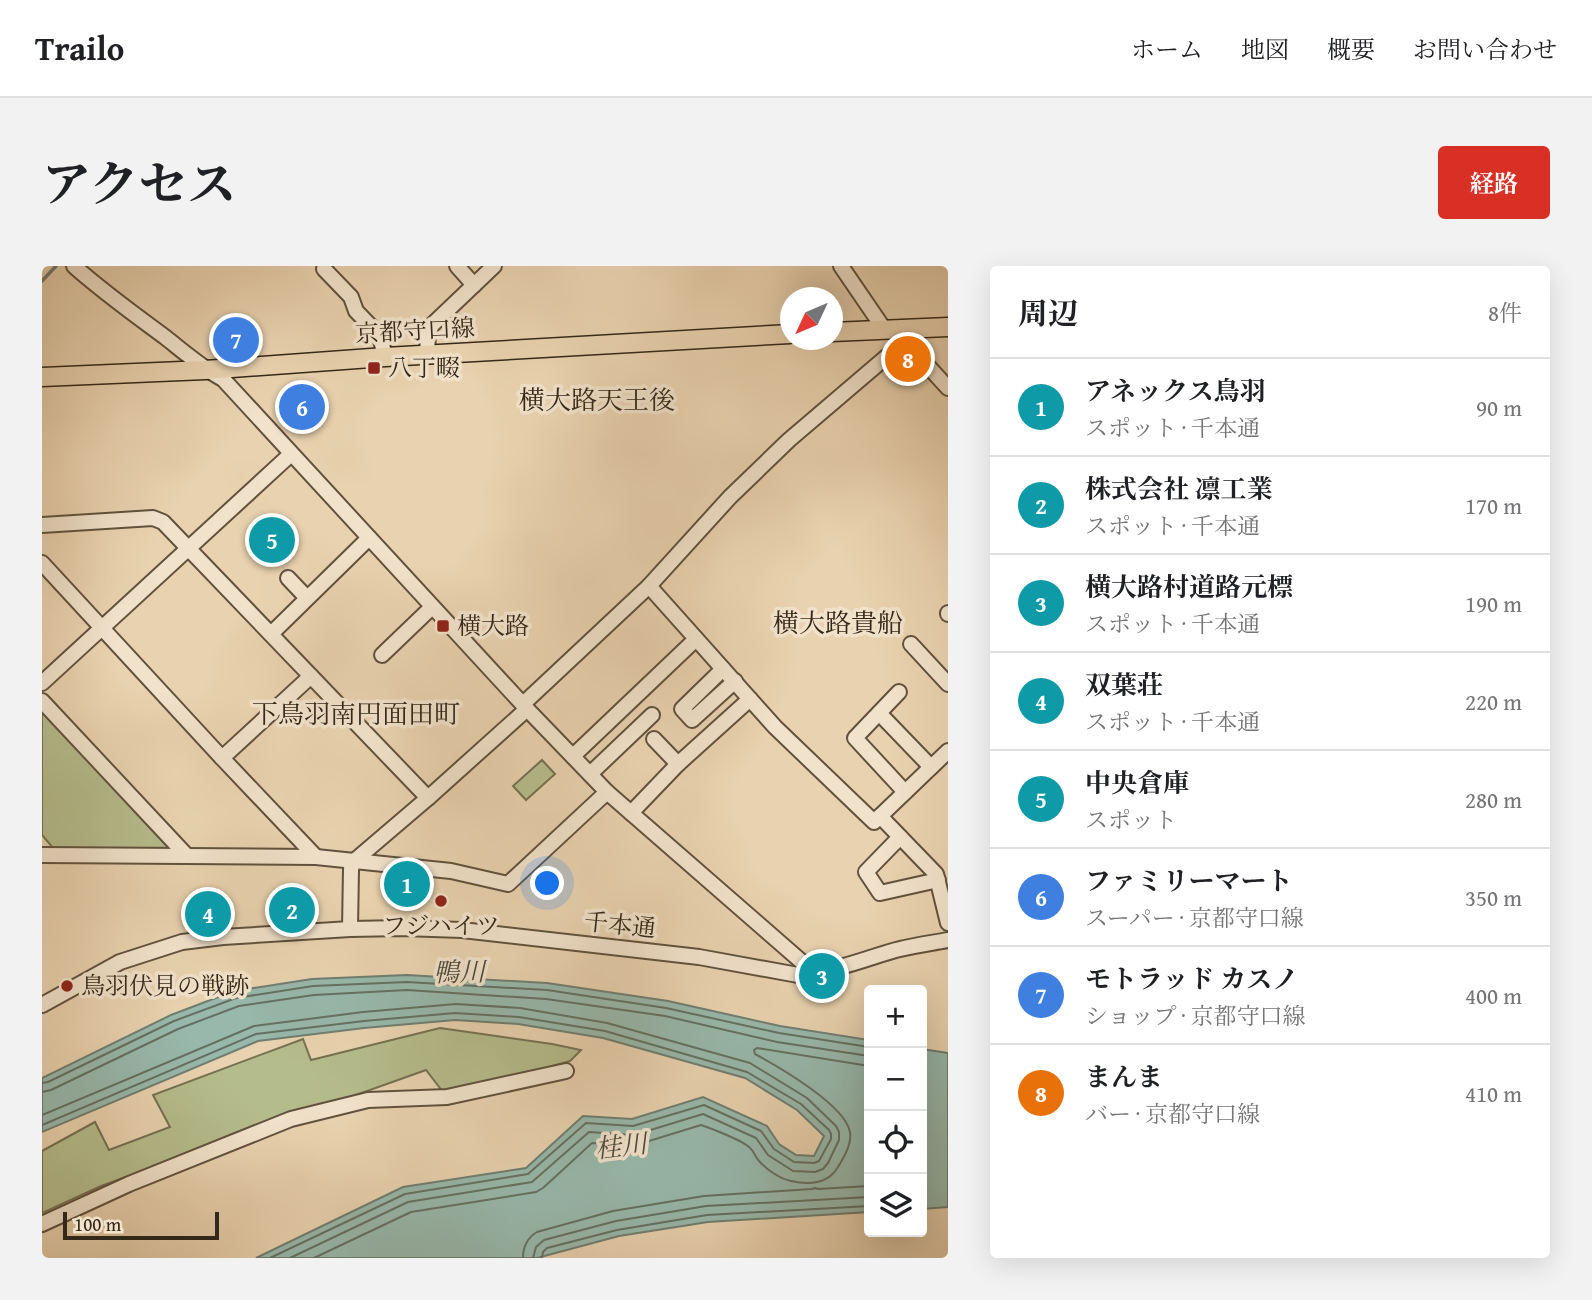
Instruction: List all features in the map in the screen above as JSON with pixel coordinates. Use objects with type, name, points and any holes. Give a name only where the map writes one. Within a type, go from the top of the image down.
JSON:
[{"type":"main road","points":[[843,331],[884,329],[905,335],[948,327]]},
{"type":"main road","name":"京都守口線","points":[[42,377],[205,370],[780,335]]},
{"type":"street","points":[[74,266],[205,370],[223,379],[432,607],[607,792],[810,969]]},
{"type":"street","points":[[457,266],[474,285]]},
{"type":"street","points":[[427,355],[428,333],[432,325],[494,266]]},
{"type":"street","points":[[841,266],[884,329]]},
{"type":"street","points":[[313,280],[326,267],[351,297],[356,311],[380,336],[385,357]]},
{"type":"street","points":[[350,929],[353,862],[428,799],[525,707],[649,586],[730,497],[905,335],[948,388]]},
{"type":"street","points":[[42,683],[290,454]]},
{"type":"street","points":[[42,525],[153,518],[163,522],[428,799]]},
{"type":"street","points":[[271,634],[369,538]]},
{"type":"street","points":[[42,564],[317,858]]},
{"type":"street","points":[[288,578],[307,598]]},
{"type":"street","points":[[649,586],[775,727],[874,822],[948,751]]},
{"type":"street","points":[[382,655],[432,607]]},
{"type":"street","points":[[573,756],[696,639]]},
{"type":"street","points":[[911,644],[948,684]]},
{"type":"street","points":[[723,669],[682,709],[692,720],[735,681]]},
{"type":"street","points":[[222,758],[311,676]]},
{"type":"street","points":[[899,692],[855,738],[905,792]]},
{"type":"street","points":[[631,813],[678,764],[750,699]]},
{"type":"street","points":[[42,701],[187,856]]},
{"type":"street","points":[[879,713],[931,767]]},
{"type":"street","points":[[590,774],[652,715]]},
{"type":"street","points":[[654,739],[678,764]]},
{"type":"street","points":[[44,850],[317,858],[451,871],[508,884],[607,792]]},
{"type":"street","points":[[880,816],[936,874],[948,923]]},
{"type":"street","points":[[900,837],[866,872],[880,893],[937,880]]},
{"type":"street","name":"千本通","points":[[42,1005],[120,962],[182,942],[223,937],[350,929],[462,930],[699,957],[798,975],[807,973],[810,969],[832,969],[898,949],[948,940]]},
{"type":"street","points":[[42,1224],[129,1184],[291,1119],[369,1100],[447,1097],[566,1072]]},
{"type":"green space","points":[[42,706],[177,850],[64,853],[53,848],[42,835]]},
{"type":"green space","points":[[542,760],[555,774],[526,800],[513,786]]},
{"type":"green space","points":[[440,1028],[581,1050],[570,1061],[473,1089],[443,1092],[426,1070],[101,1186],[42,1213],[42,1151],[95,1122],[109,1150],[170,1127],[153,1095],[303,1039],[311,1060]]},
{"type":"water","name":"桂川","points":[[407,975],[547,983],[668,1001],[780,1026],[864,1039],[864,1212],[708,1222],[619,1236],[537,1258],[256,1258],[403,1187],[526,1168],[583,1116],[632,1119],[703,1097],[767,1126],[779,1144],[796,1155],[814,1156],[824,1136],[797,1110],[745,1078],[603,1038],[518,1024],[455,1020],[258,1041],[42,1132],[42,1078],[171,1015],[234,991],[312,979]]},
{"type":"water","points":[[927,1050],[948,1053],[948,1207],[927,1209]]},
{"type":"waterway","points":[[42,281],[56,266]]},
{"type":"place","name":"モトラッド カスノ","points":[[236,340]]},
{"type":"place","name":"まんま","points":[[908,359]]},
{"type":"place","name":"八丁畷","points":[[374,368]]},
{"type":"place","name":"ファミリーマート","points":[[302,407]]},
{"type":"place","name":"中央倉庫","points":[[272,540]]},
{"type":"place","name":"横大路","points":[[443,626]]},
{"type":"place","name":"アネックス鳥羽","points":[[407,884]]},
{"type":"place","name":"フジハイツ","points":[[441,901]]},
{"type":"place","name":"株式会社 凛工業","points":[[292,910]]},
{"type":"place","name":"双葉荘","points":[[208,914]]},
{"type":"place","name":"横大路村道路元標","points":[[822,976]]},
{"type":"place","name":"鳥羽伏見の戦跡","points":[[67,986]]},
{"type":"district","name":"横大路天王後","points":[[597,400]]},
{"type":"district","name":"横大路貴船","points":[[838,623]]},
{"type":"district","name":"下鳥羽南円面田町","points":[[356,714]]},
{"type":"water label","name":"鴨川","points":[[459,972]]}]
